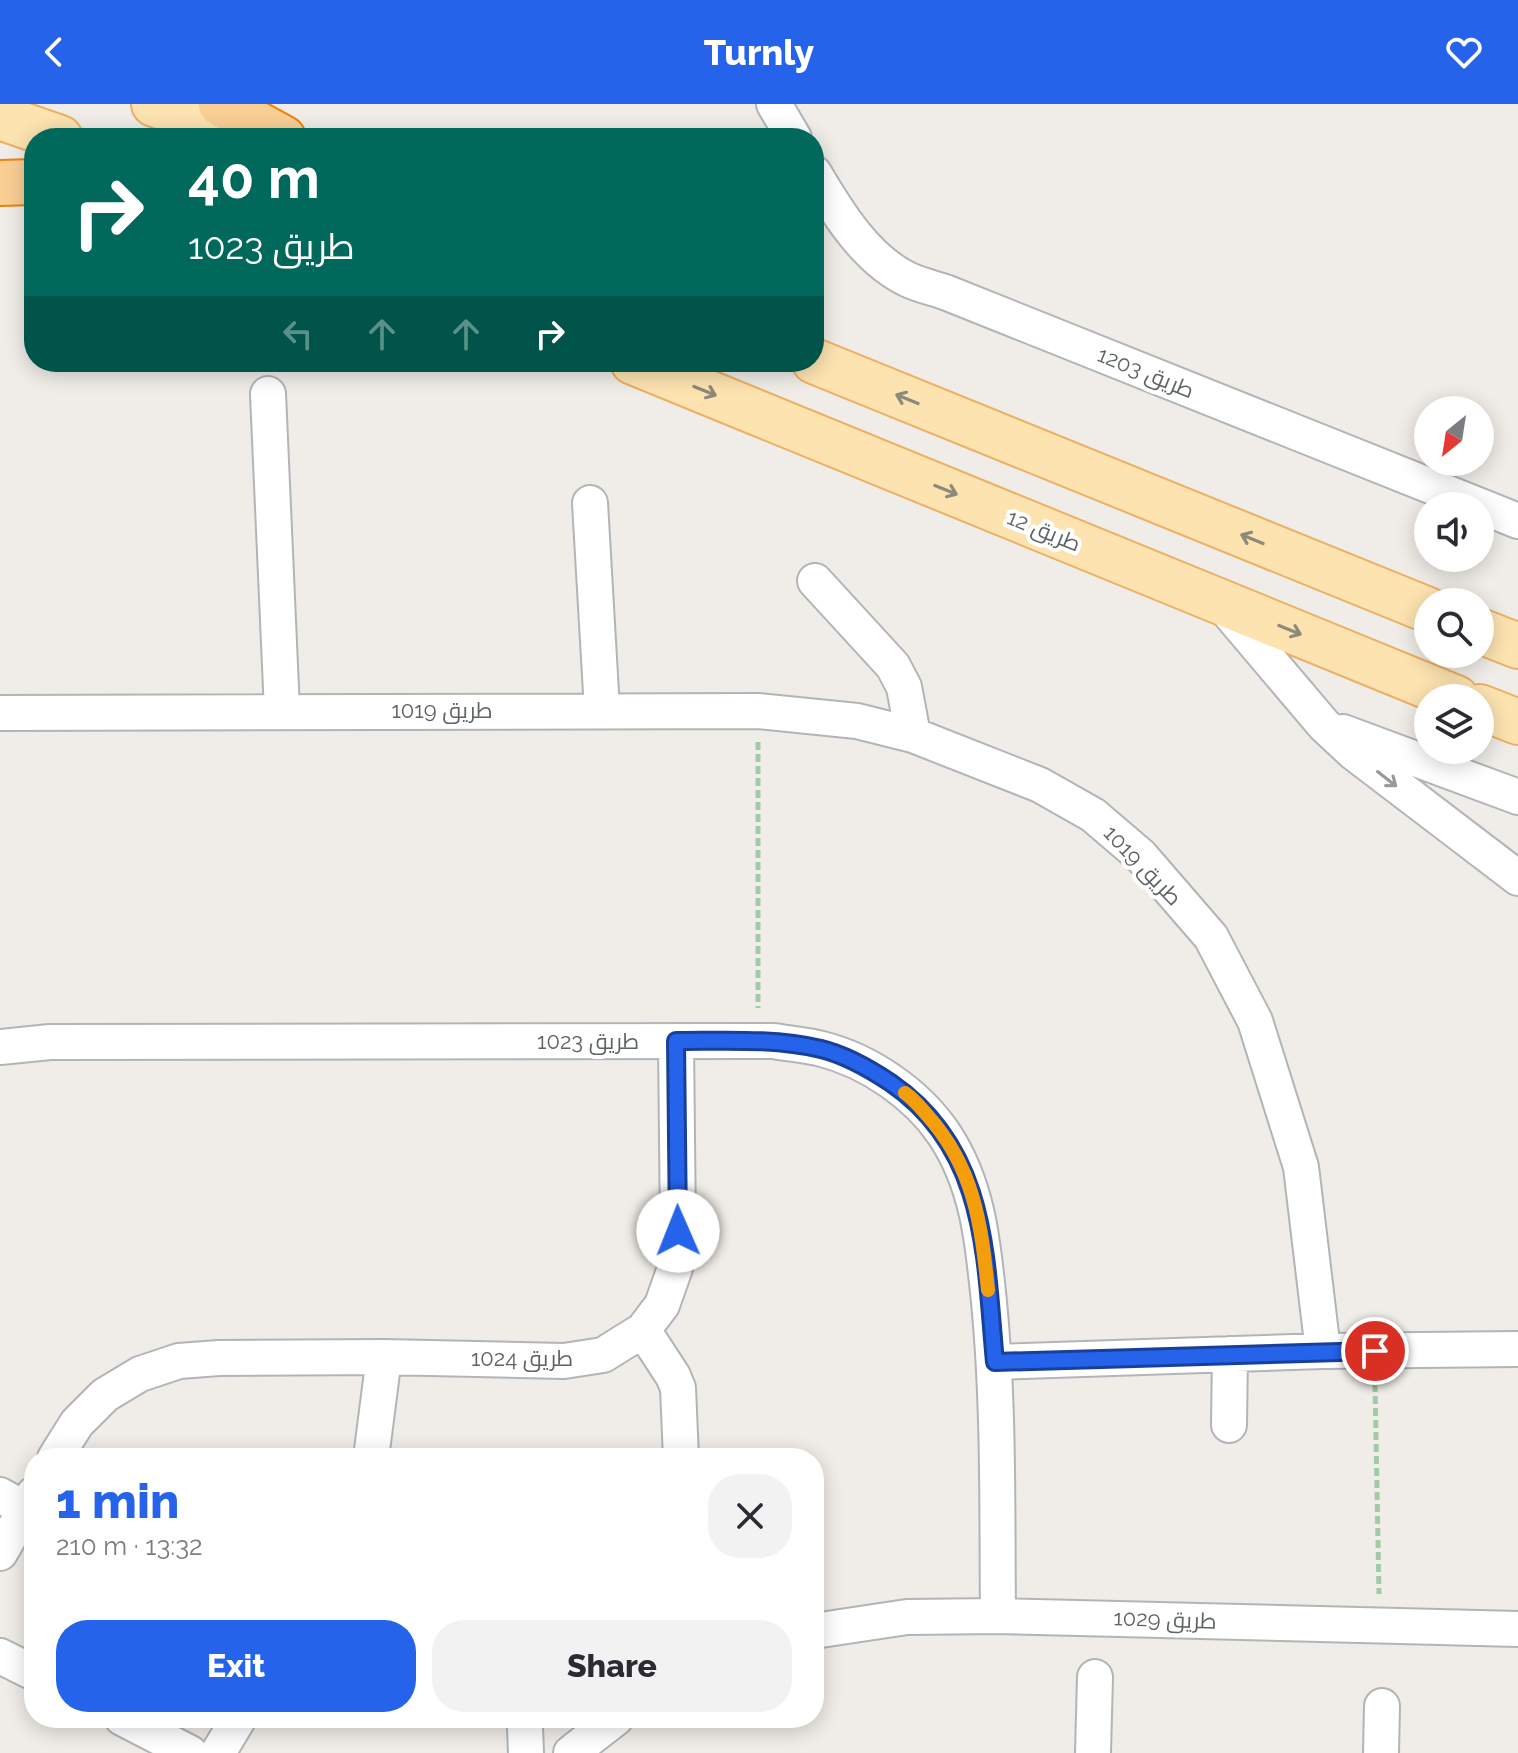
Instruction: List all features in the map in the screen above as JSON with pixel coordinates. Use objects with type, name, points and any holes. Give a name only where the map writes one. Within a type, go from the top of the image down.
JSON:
[{"type":"highway","points":[[221,104],[265,128]]},
{"type":"highway","points":[[0,183],[24,182]]},
{"type":"main road","points":[[154,104],[224,128]]},
{"type":"main road","points":[[0,117],[31,128]]},
{"type":"main road","points":[[824,365],[1414,604]]},
{"type":"main road","name":"طريق 12","points":[[658,372],[1422,684]]},
{"type":"main road","points":[[1494,637],[1518,646]]},
{"type":"main road","points":[[1494,713],[1518,722]]},
{"type":"street","points":[[774,104],[788,128]]},
{"type":"street","name":"طريق 1203","points":[[824,190],[871,254],[908,280],[1518,521]]},
{"type":"street","points":[[268,394],[282,711]]},
{"type":"street","points":[[590,503],[602,710]]},
{"type":"street","points":[[815,581],[893,666],[904,687],[913,735]]},
{"type":"street","points":[[1219,601],[1324,725],[1354,753],[1518,878]]},
{"type":"street","name":"طريق 1019","points":[[0,713],[758,711],[857,721],[913,735],[1040,785],[1093,815],[1141,856],[1211,937],[1255,1021],[1301,1167],[1323,1351]]},
{"type":"street","points":[[1324,725],[1518,797]]},
{"type":"street","name":"طريق 1024","points":[[61,1448],[77,1423],[105,1395],[140,1374],[179,1361],[384,1357],[564,1361],[603,1355],[643,1330],[662,1305],[675,1268],[678,1231],[676,1041]]},
{"type":"street","name":"طريق 1023","points":[[0,1047],[50,1042],[758,1041],[823,1049],[869,1068],[910,1096],[943,1133],[967,1176],[981,1224],[995,1362],[998,1616]]},
{"type":"street","points":[[643,1330],[678,1388],[681,1448]]},
{"type":"street","points":[[995,1362],[1323,1351],[1518,1349]]},
{"type":"street","points":[[1229,1425],[1230,1354]]},
{"type":"street","points":[[372,1448],[384,1357]]},
{"type":"street","points":[[0,1553],[20,1499]]},
{"type":"street","name":"طريق 1029","points":[[824,1629],[907,1617],[998,1616],[1518,1629]]},
{"type":"street","points":[[0,1656],[24,1668]]},
{"type":"street","points":[[1093,1753],[1095,1677]]},
{"type":"street","points":[[1381,1753],[1382,1706]]},
{"type":"street","points":[[141,1728],[190,1753]]},
{"type":"street","points":[[218,1753],[233,1728]]},
{"type":"street","points":[[525,1728],[526,1753]]},
{"type":"street","points":[[571,1753],[603,1728]]},
{"type":"path","points":[[758,711],[758,1041]]},
{"type":"path","points":[[1375,1351],[1378,1578]]},
{"type":"slow traffic","points":[[905,1093],[943,1133],[967,1176],[981,1224],[988,1290]]},
{"type":"route","points":[[678,1231],[676,1041],[774,1041],[823,1049],[869,1068],[910,1096],[943,1133],[967,1176],[981,1224],[995,1362],[1375,1351]]}]
